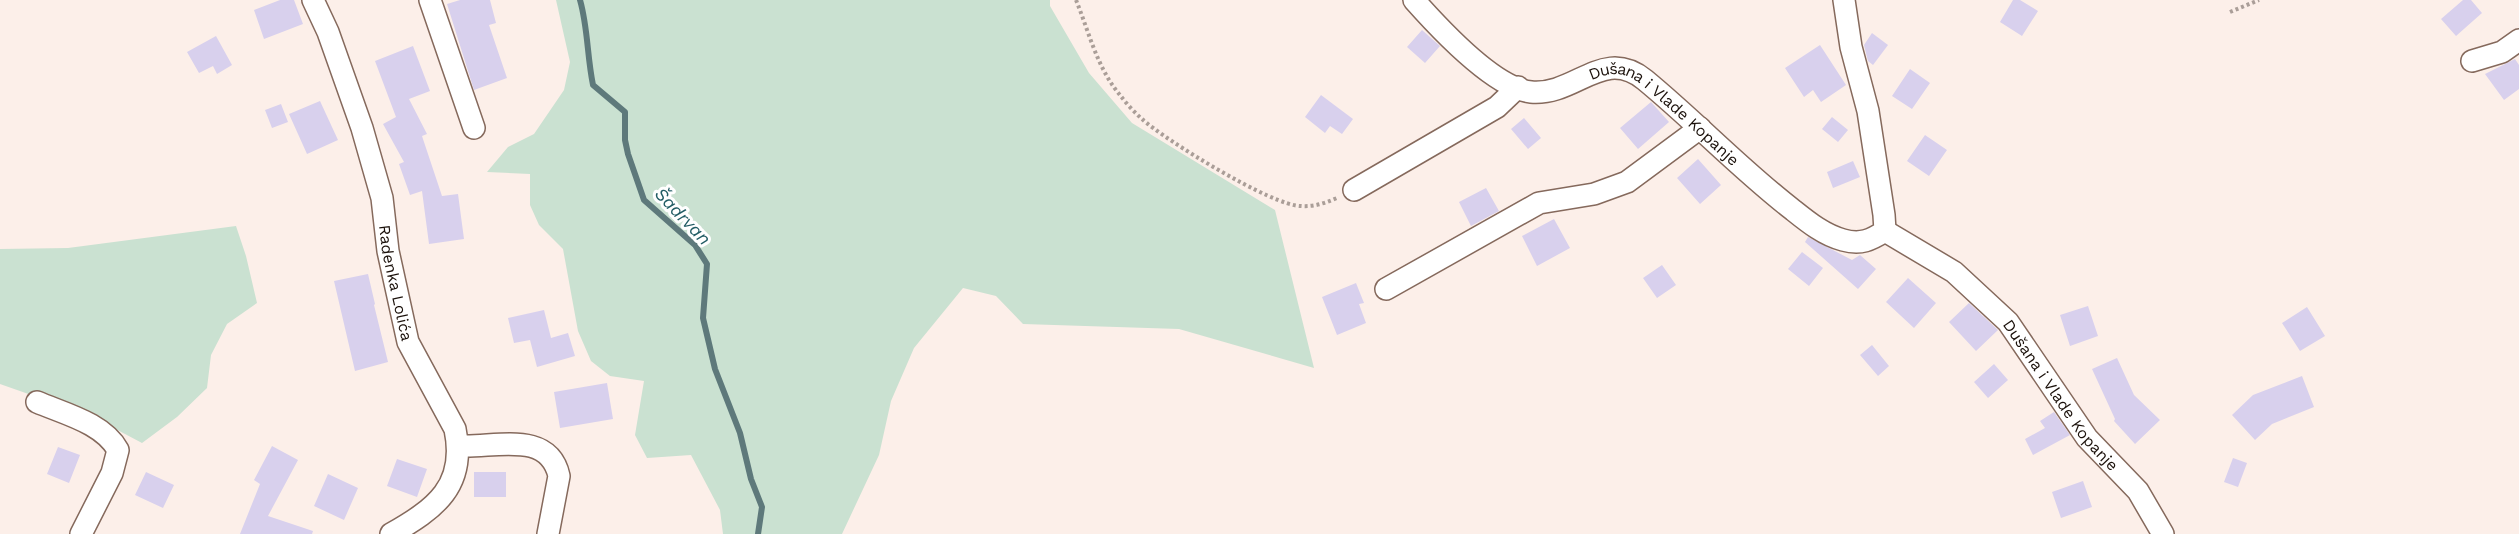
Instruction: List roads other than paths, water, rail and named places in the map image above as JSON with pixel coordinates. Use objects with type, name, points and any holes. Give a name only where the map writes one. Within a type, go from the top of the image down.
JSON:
[{"type":"street","name":"Radenka Lolića","points":[[313,0],[328,32],[362,128],[382,198],[388,251],[408,342],[455,429],[458,443],[456,469],[446,490],[422,516],[391,534]]},
{"type":"street","points":[[430,0],[474,128]]},
{"type":"street","name":"Dušana i Vlade Kopanje","points":[[1414,0],[1452,40],[1486,70],[1529,92],[1558,90],[1610,67],[1620,67],[1639,75],[1764,188],[1826,235],[1844,241],[1868,242],[1885,231],[1954,272],[2008,322],[2087,438],[2138,491],[2163,534]]},
{"type":"street","points":[[1844,0],[1851,47],[1869,111],[1877,156],[1885,231]]},
{"type":"street","points":[[2472,61],[2502,52],[2519,40]]},
{"type":"street","points":[[1354,190],[1497,107],[1518,87]]},
{"type":"street","points":[[1386,289],[1539,202],[1606,191],[1627,182],[1700,128]]},
{"type":"street","points":[[37,402],[98,429],[112,439],[118,450],[112,473],[81,534]]},
{"type":"street","points":[[458,443],[463,446],[533,445],[545,451],[553,460],[559,476],[548,534]]},
{"type":"waterway","name":"Šadrvan","points":[[580,0],[593,85],[625,112],[625,140],[628,154],[644,200],[695,245],[707,264],[703,318],[715,369],[740,433],[751,479],[762,507],[758,534]]}]
